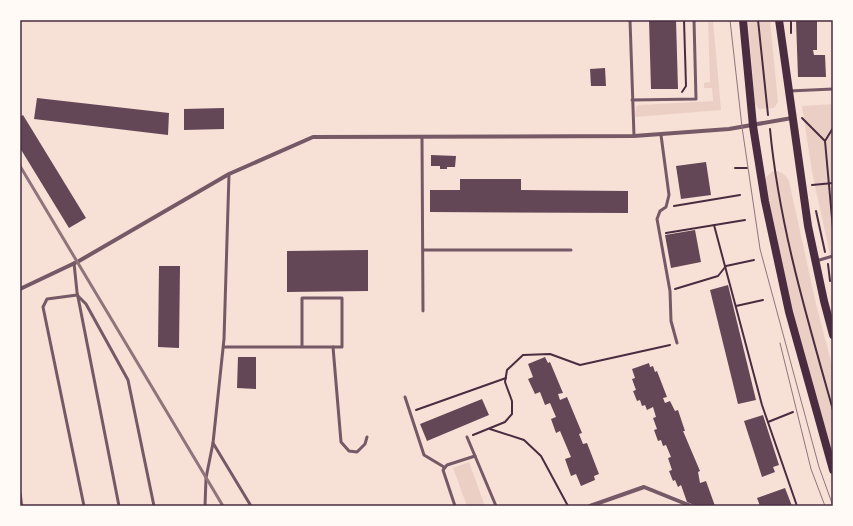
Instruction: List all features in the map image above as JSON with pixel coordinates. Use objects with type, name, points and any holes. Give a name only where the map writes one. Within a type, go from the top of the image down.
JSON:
[{"type":"main road","points":[[743,20],[753,126],[765,201],[789,312],[833,470]]},
{"type":"main road","points":[[779,20],[788,91],[796,117],[808,226],[833,335]]},
{"type":"street","points":[[20,289],[74,263],[229,174],[313,137],[661,135],[753,126],[796,117]]},
{"type":"street","points":[[590,506],[644,487],[691,506]]},
{"type":"lane","points":[[630,20],[634,136]]},
{"type":"lane","points":[[632,100],[696,99],[694,20]]},
{"type":"lane","points":[[788,91],[833,89]]},
{"type":"lane","points":[[661,135],[669,195],[666,207],[660,211],[657,216],[670,291],[672,321],[677,343]]},
{"type":"lane","points":[[422,137],[424,250],[423,311]]},
{"type":"lane","points":[[205,506],[206,478],[213,443],[224,348],[229,174]]},
{"type":"lane","points":[[424,250],[571,250]]},
{"type":"lane","points":[[816,261],[833,256]]},
{"type":"lane","points":[[74,263],[77,295],[119,506]]},
{"type":"lane","points":[[77,295],[47,299],[44,307],[84,506]]},
{"type":"lane","points":[[77,295],[86,304],[128,380],[154,506]]},
{"type":"lane","points":[[224,348],[302,346],[342,347],[342,298],[302,298],[302,346]]},
{"type":"lane","points":[[333,347],[341,442],[349,451],[357,452],[365,444],[367,437]]},
{"type":"lane","points":[[405,397],[424,455],[444,467]]},
{"type":"lane","points":[[467,437],[496,506]]},
{"type":"lane","points":[[213,443],[252,506]]},
{"type":"lane","points":[[444,467],[475,456]]},
{"type":"lane","points":[[444,467],[443,472],[455,506]]},
{"type":"path","points":[[681,93],[685,90],[686,86],[684,20]]},
{"type":"path","points":[[758,20],[775,177],[804,308],[833,410]]},
{"type":"path","points":[[796,117],[825,141]]},
{"type":"path","points":[[833,128],[825,141],[833,229]]},
{"type":"path","points":[[735,168],[747,168]]},
{"type":"path","points":[[810,185],[833,183],[833,179]]},
{"type":"path","points":[[666,207],[740,195]]},
{"type":"path","points":[[659,234],[745,220]]},
{"type":"path","points":[[714,225],[768,422],[797,506]]},
{"type":"path","points":[[670,291],[718,276],[726,266],[754,260]]},
{"type":"path","points":[[736,306],[763,300]]},
{"type":"path","points":[[467,437],[505,422],[512,414],[512,401],[505,382],[507,370],[523,355],[550,354],[580,365],[677,343]]},
{"type":"path","points":[[410,413],[506,378]]},
{"type":"path","points":[[768,422],[793,412]]},
{"type":"path","points":[[489,429],[524,440],[541,456],[568,506]]},
{"type":"shaded area","points":[[708,20],[713,20],[721,110],[635,117],[636,107],[639,105],[713,101],[712,88],[704,88],[704,83],[710,82]]},
{"type":"shaded area","points":[[748,20],[770,20],[778,102],[774,108],[759,109],[755,104]]},
{"type":"shaded area","points":[[833,104],[833,254],[830,255],[812,172],[802,106]]},
{"type":"shaded area","points":[[773,171],[782,173],[789,181],[816,304],[833,369],[833,455],[792,313],[764,185],[766,177]]},
{"type":"shaded area","points":[[469,462],[485,506],[467,506],[453,468]]},
{"type":"building","points":[[649,20],[676,20],[678,89],[651,89]]},
{"type":"building","points":[[796,20],[817,20],[817,50],[813,50],[814,55],[825,55],[826,77],[798,77]]},
{"type":"building","points":[[605,68],[606,86],[591,86],[590,69]]},
{"type":"building","points":[[37,98],[169,113],[168,135],[34,119]]},
{"type":"building","points":[[224,108],[224,129],[184,130],[184,109]]},
{"type":"building","points":[[23,115],[86,218],[69,228],[20,148],[20,117]]},
{"type":"building","points":[[431,155],[456,156],[455,167],[440,169],[440,166],[431,166]]},
{"type":"building","points":[[706,162],[711,195],[681,199],[676,166]]},
{"type":"building","points":[[460,179],[521,179],[521,190],[628,191],[628,213],[430,212],[430,190],[460,190]]},
{"type":"building","points":[[695,230],[701,262],[671,268],[665,235]]},
{"type":"building","points":[[368,250],[368,291],[287,292],[287,251]]},
{"type":"building","points":[[159,266],[180,266],[179,348],[158,347]]},
{"type":"building","points":[[728,285],[756,400],[738,404],[710,290]]},
{"type":"building","points":[[238,357],[256,357],[256,389],[237,388]]},
{"type":"building","points":[[545,357],[548,363],[550,362],[563,393],[558,394],[560,400],[567,397],[582,433],[579,434],[583,444],[587,443],[599,474],[594,476],[595,480],[581,486],[576,474],[571,476],[565,459],[571,457],[560,431],[556,433],[551,419],[556,417],[550,403],[545,405],[540,392],[535,394],[528,379],[533,377],[528,364]]},
{"type":"building","points":[[649,363],[650,367],[653,366],[655,372],[657,371],[667,397],[663,398],[665,403],[670,401],[675,411],[678,410],[685,431],[683,431],[700,471],[698,472],[700,483],[706,481],[715,506],[696,506],[687,502],[681,485],[678,487],[675,480],[673,481],[669,471],[672,470],[668,458],[671,457],[666,445],[663,446],[661,440],[658,441],[654,430],[657,429],[653,418],[656,417],[653,407],[647,410],[645,405],[642,406],[640,400],[637,401],[633,391],[636,390],[632,379],[635,378],[632,369]]},
{"type":"building","points":[[482,399],[489,415],[427,441],[420,424]]},
{"type":"building","points":[[763,415],[779,465],[773,467],[775,472],[762,477],[744,421]]},
{"type":"building","points":[[785,488],[792,506],[760,506],[757,498]]},
{"type":"tram line","points":[[730,20],[742,127],[760,249],[819,467],[833,506]]},
{"type":"tram line","points":[[780,343],[811,469],[825,506]]},
{"type":"railway","points":[[20,166],[223,506]]},
{"type":"railway","points":[[20,493],[22,506]]}]
